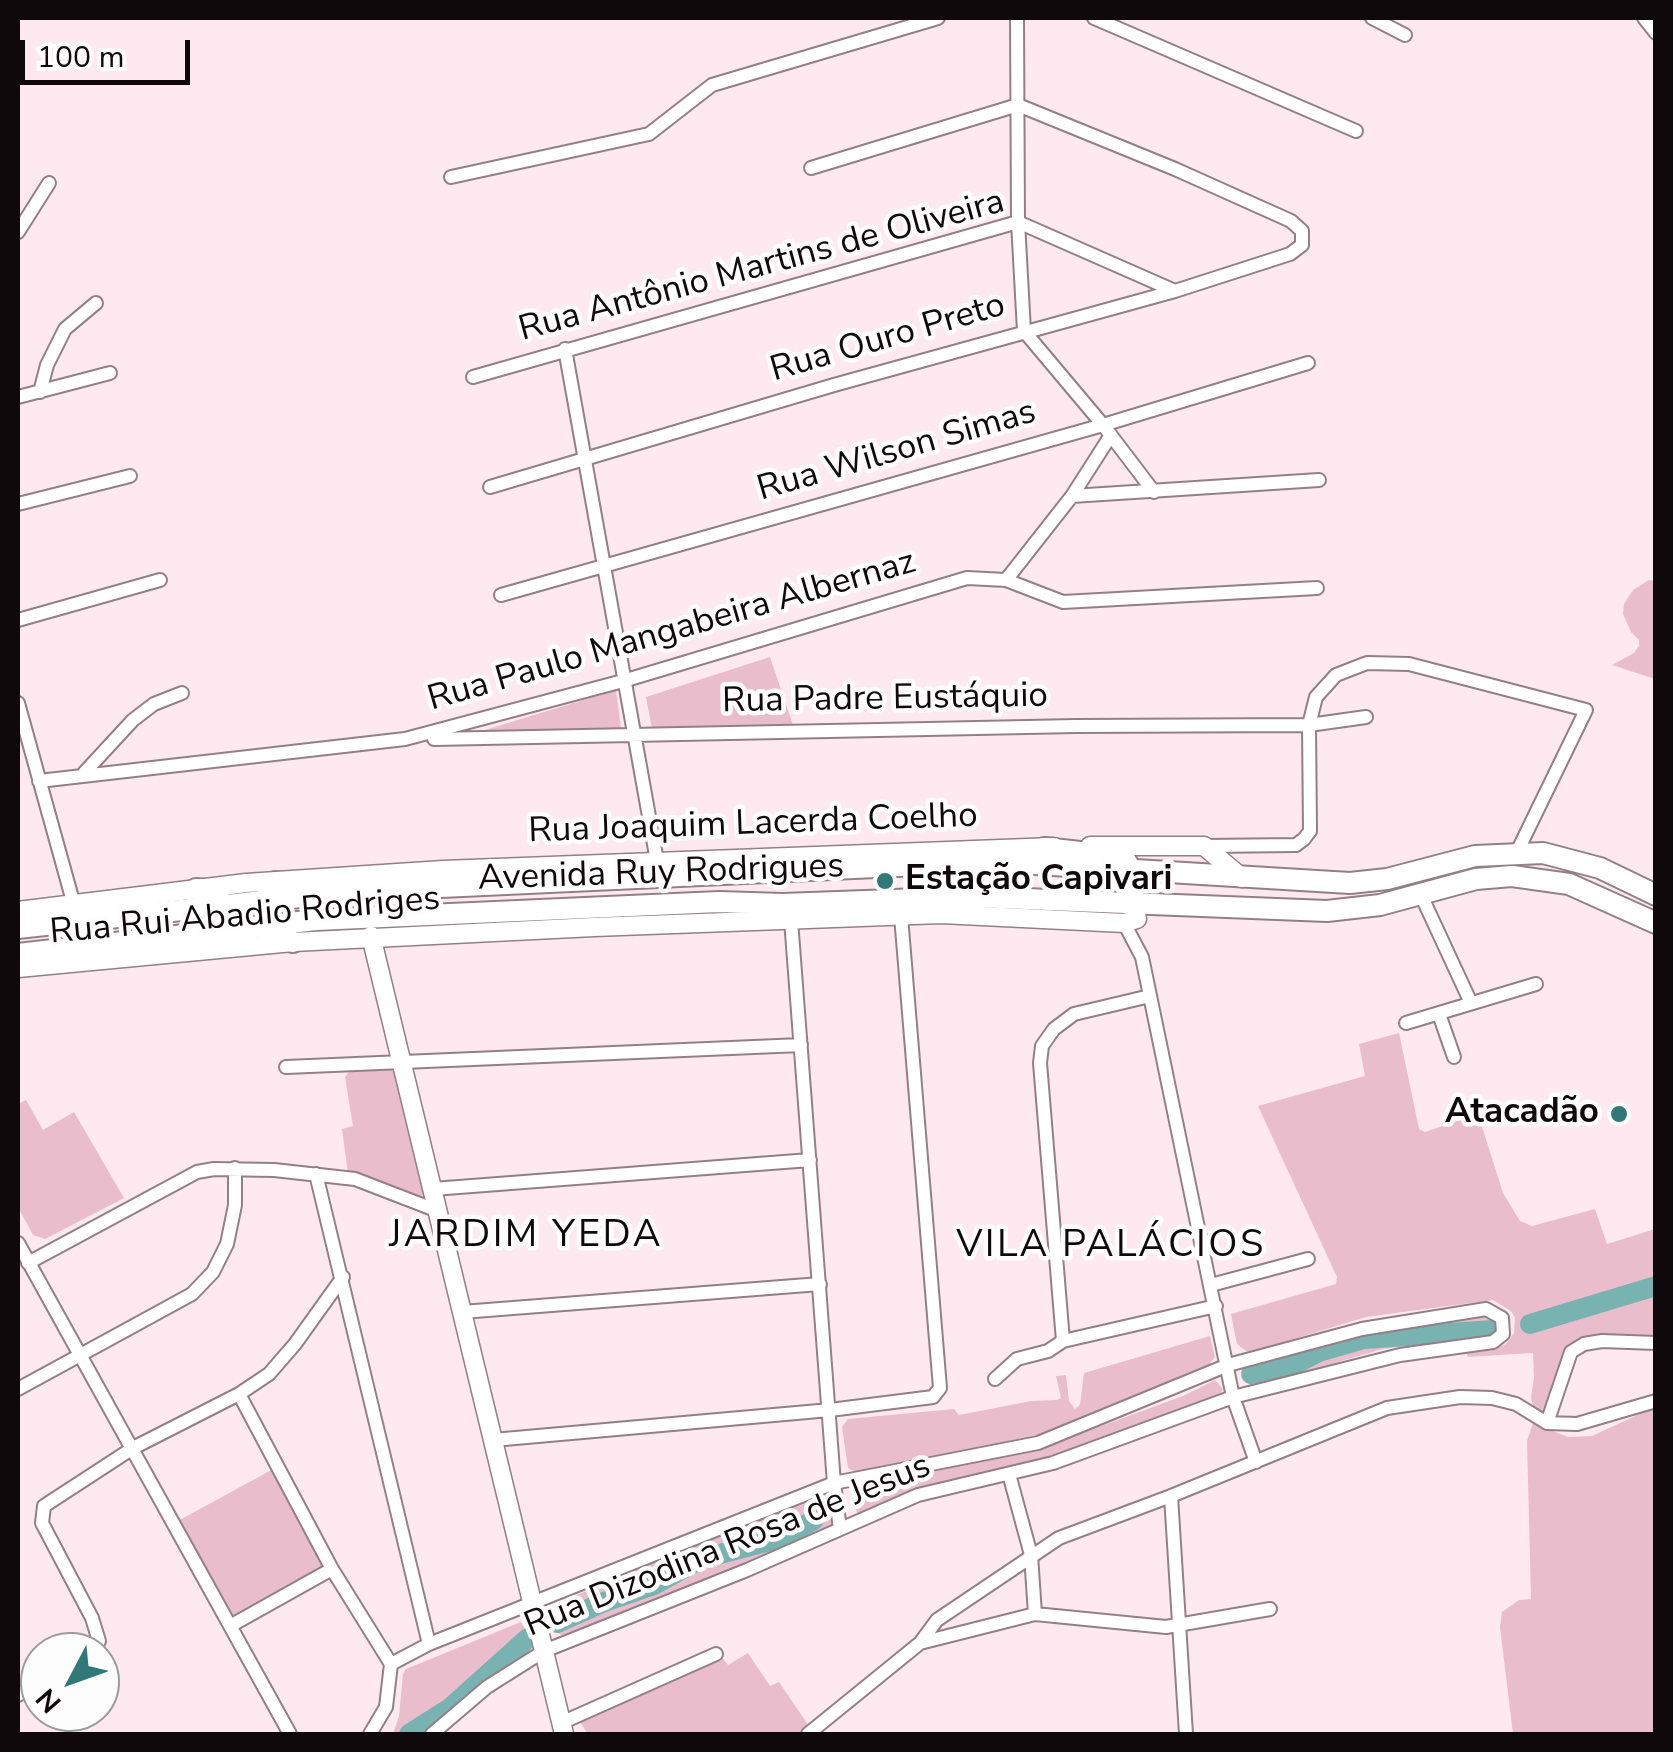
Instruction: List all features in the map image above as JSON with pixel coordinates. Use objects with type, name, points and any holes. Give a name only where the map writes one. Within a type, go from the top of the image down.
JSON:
[{"type":"main road","points":[[1044,848],[1108,855],[1126,861],[1131,869],[1131,916]]},
{"type":"main road","name":"Avenida Ruy Rodrigues","points":[[18,928],[222,905],[270,890],[354,890],[1001,863],[1330,883],[1372,882],[1475,856],[1517,852],[1543,852],[1588,864],[1656,895]]},
{"type":"main road","name":"Avenida Ruy Rodrigues","points":[[18,954],[385,916],[719,902],[783,904],[975,897],[1131,916],[1301,912],[1362,908],[1476,879],[1531,876],[1569,884],[1656,923]]},
{"type":"main road","points":[[186,950],[216,944],[224,930],[222,905],[212,892],[196,889]]},
{"type":"main road","points":[[270,890],[267,926],[274,936],[293,942]]},
{"type":"street","points":[[452,178],[649,134],[712,86],[938,18]]},
{"type":"street","points":[[1017,18],[1018,222],[1024,331],[1154,492]]},
{"type":"street","points":[[1094,18],[1356,131]]},
{"type":"street","points":[[1375,18],[1405,34]]},
{"type":"street","points":[[1644,18],[1656,33]]},
{"type":"street","points":[[811,168],[1018,105]]},
{"type":"street","name":"Rua Ouro Preto","points":[[490,487],[1174,291],[1290,254],[1302,246],[1302,231],[1292,222],[1018,105]]},
{"type":"street","points":[[18,232],[49,184]]},
{"type":"street","name":"Rua Antônio Martins de Oliveira","points":[[473,377],[1018,222],[1174,291]]},
{"type":"street","points":[[40,392],[47,365],[66,329],[96,303]]},
{"type":"street","points":[[564,349],[606,565],[656,860]]},
{"type":"street","name":"Rua Wilson Simas","points":[[501,595],[1107,430],[1308,363]]},
{"type":"street","points":[[18,398],[110,374]]},
{"type":"street","points":[[1006,580],[1072,496],[1107,430]]},
{"type":"street","points":[[18,504],[130,476]]},
{"type":"street","points":[[1072,496],[1319,480]]},
{"type":"street","name":"Rua Paulo Mangabeira Albernaz","points":[[39,781],[405,739],[623,681],[967,578],[1006,580],[1063,602],[1318,588]]},
{"type":"street","points":[[18,620],[160,580]]},
{"type":"street","points":[[1204,846],[1296,845],[1304,839],[1310,831],[1309,725],[1316,697],[1336,675],[1367,663],[1409,664],[1586,710],[1517,852]]},
{"type":"street","points":[[84,774],[133,720],[154,704],[182,693]]},
{"type":"street","points":[[18,703],[74,905]]},
{"type":"street","name":"Rua Padre Eustáquio","points":[[405,739],[1309,725],[1366,717]]},
{"type":"street","points":[[1204,846],[1242,878]]},
{"type":"street","name":"Rua Joaquim Lacerda Coelho","points":[[18,910],[196,889],[270,890],[656,860],[1204,846]]},
{"type":"street","points":[[1420,895],[1471,1003]]},
{"type":"street","points":[[493,1440],[830,1410],[933,1397],[940,1388],[900,916]]},
{"type":"street","name":"Rua Rui Abadio Rodriges","points":[[18,968],[372,936],[900,916],[1131,916]]},
{"type":"street","points":[[1131,916],[1233,1397],[1256,1462]]},
{"type":"street","points":[[791,920],[840,1529]]},
{"type":"street","points":[[372,936],[552,1688],[567,1728],[716,1654]]},
{"type":"street","points":[[1406,1023],[1536,984]]},
{"type":"street","points":[[1063,1340],[1040,1063],[1042,1046],[1054,1029],[1074,1014],[1150,996]]},
{"type":"street","points":[[1439,1014],[1454,1058]]},
{"type":"street","points":[[286,1067],[801,1045]]},
{"type":"street","points":[[433,1190],[810,1160]]},
{"type":"street","points":[[28,1262],[197,1172],[234,1168],[356,1179],[438,1211]]},
{"type":"street","points":[[18,1389],[171,1308],[214,1272],[233,1222],[234,1168]]},
{"type":"street","points":[[316,1174],[429,1644]]},
{"type":"street","points":[[18,1243],[290,1734]]},
{"type":"street","points":[[1211,1285],[1308,1259]]},
{"type":"street","points":[[96,1632],[42,1522],[44,1506],[133,1448],[239,1394],[283,1360],[342,1277]]},
{"type":"street","points":[[462,1312],[820,1284]]},
{"type":"street","points":[[995,1379],[1018,1360],[1048,1351],[1063,1340],[1216,1306]]},
{"type":"street","name":"Rua Dizodina Rosa de Jesus","points":[[432,1734],[488,1688],[544,1650],[747,1570],[918,1495],[1053,1463],[1233,1397],[1400,1355],[1494,1342],[1503,1334],[1502,1318],[1486,1309],[1362,1329],[1228,1365]]},
{"type":"street","points":[[1547,1423],[1571,1352],[1584,1344],[1602,1341],[1646,1340],[1656,1344]]},
{"type":"street","points":[[391,1664],[429,1644],[834,1484],[1038,1443],[1228,1365]]},
{"type":"street","points":[[239,1394],[332,1569],[391,1664],[386,1707],[370,1734]]},
{"type":"street","points":[[808,1734],[917,1644],[937,1620],[1058,1538],[1387,1408],[1460,1396],[1492,1398],[1516,1404],[1547,1423],[1577,1424],[1656,1400]]},
{"type":"street","points":[[1009,1474],[1030,1554],[1036,1614]]},
{"type":"street","points":[[1171,1496],[1186,1734]]},
{"type":"street","points":[[230,1626],[332,1569]]},
{"type":"street","points":[[917,1644],[1036,1614],[1179,1626],[1270,1609]]},
{"type":"shaded area","points":[[1649,580],[1655,581],[1655,679],[1612,665],[1639,646],[1623,614],[1624,604],[1633,590]]},
{"type":"shaded area","points":[[770,657],[796,734],[654,739],[646,697]]},
{"type":"shaded area","points":[[616,690],[621,728],[475,733]]},
{"type":"shaded area","points":[[1399,1033],[1419,1129],[1425,1132],[1478,1114],[1503,1193],[1520,1221],[1532,1226],[1595,1209],[1607,1244],[1655,1229],[1655,1337],[1602,1335],[1584,1339],[1551,1407],[1539,1412],[1531,1397],[1533,1353],[1468,1357],[1466,1351],[1493,1349],[1506,1344],[1514,1333],[1515,1318],[1511,1311],[1493,1300],[1366,1317],[1255,1351],[1246,1351],[1237,1344],[1231,1314],[1336,1284],[1337,1277],[1258,1106],[1365,1076],[1359,1044]]},
{"type":"shaded area","points":[[349,1072],[396,1072],[425,1194],[421,1196],[348,1173],[342,1129],[353,1126],[345,1077]]},
{"type":"shaded area","points":[[26,1100],[43,1130],[74,1112],[124,1198],[45,1239],[33,1235],[18,1207],[18,1104]]},
{"type":"shaded area","points":[[1485,1315],[1492,1324],[1491,1332],[1484,1336],[1383,1349],[1251,1387],[1245,1369],[1345,1339]]},
{"type":"shaded area","points":[[1210,1336],[1215,1357],[1208,1366],[1046,1433],[858,1473],[848,1468],[842,1427],[848,1419],[954,1409],[959,1415],[1057,1400],[1061,1398],[1056,1376],[1066,1375],[1069,1401],[1075,1409],[1080,1405],[1084,1373]]},
{"type":"shaded area","points":[[1215,1380],[1223,1389],[1219,1399],[1057,1457],[866,1514],[857,1513],[853,1497],[863,1487],[1044,1447],[1183,1396]]},
{"type":"shaded area","points":[[1655,1407],[1655,1734],[1513,1734],[1500,1627],[1502,1612],[1519,1600],[1531,1599],[1527,1441],[1533,1423],[1568,1437],[1592,1436]]},
{"type":"shaded area","points":[[275,1468],[330,1567],[230,1621],[176,1522]]},
{"type":"shaded area","points":[[821,1498],[833,1505],[833,1526],[676,1593],[562,1635],[555,1632],[551,1620],[554,1610],[577,1595],[732,1530]]},
{"type":"shaded area","points":[[521,1622],[532,1642],[531,1653],[480,1686],[424,1734],[393,1734],[406,1669]]},
{"type":"shaded area","points":[[716,1650],[728,1665],[748,1653],[770,1686],[779,1682],[811,1729],[804,1734],[588,1734],[574,1713]]},
{"type":"waterway","points":[[1530,1324],[1656,1286]]},
{"type":"waterway","points":[[1251,1374],[1295,1364],[1319,1352],[1364,1339],[1493,1330]]},
{"type":"waterway","points":[[557,1623],[654,1585],[701,1559],[781,1538],[814,1520]]},
{"type":"waterway","points":[[409,1734],[450,1708],[528,1638]]},
{"type":"place","name":"Estação Capivari","points":[[885,881]]},
{"type":"place","name":"Atacadão","points":[[1619,1114]]},
{"type":"district","name":"JARDIM YEDA","points":[[526,1237]]},
{"type":"district","name":"VILA PALÁCIOS","points":[[1111,1247]]}]
